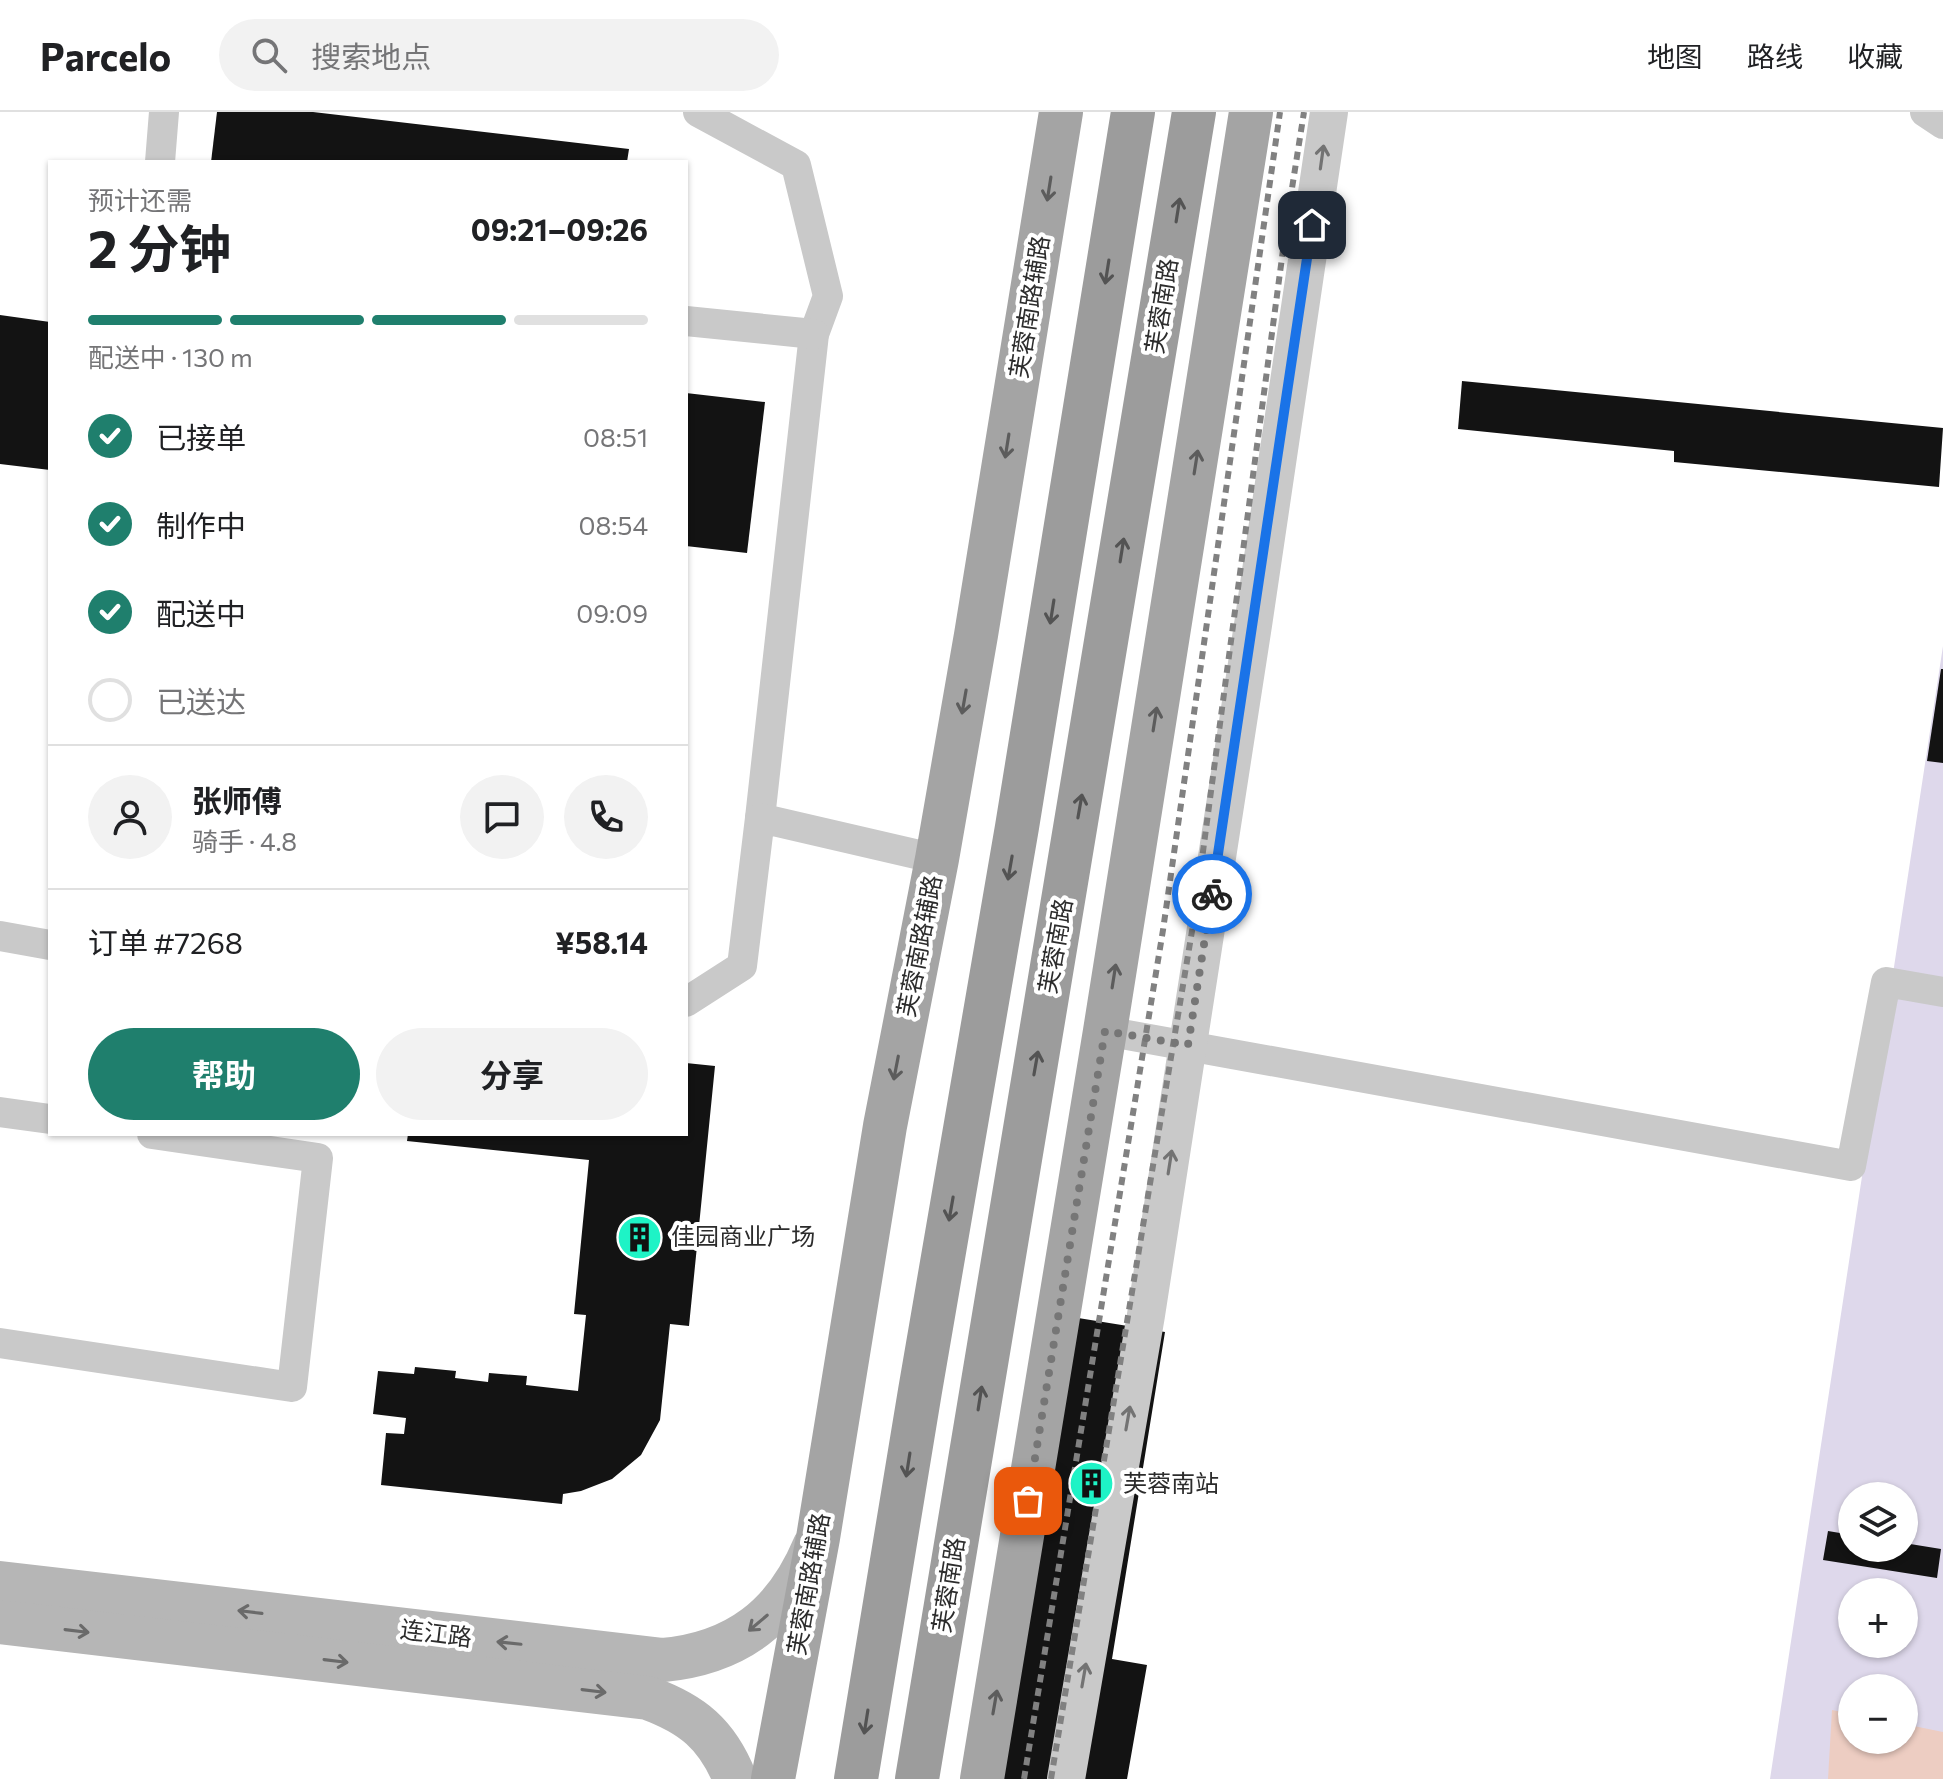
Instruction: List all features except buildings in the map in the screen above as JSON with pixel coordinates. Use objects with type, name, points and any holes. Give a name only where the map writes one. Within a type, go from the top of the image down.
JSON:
[{"type":"highway","points":[[856,1779],[1020,812],[1133,112]]},
{"type":"highway","name":"芙蓉南路","points":[[917,1779],[1194,112]]},
{"type":"main road","name":"芙蓉南路辅路","points":[[773,1779],[818,1538],[885,1126],[937,859],[1061,112]]},
{"type":"main road","points":[[982,1779],[1251,112]]},
{"type":"main road","name":"连江路","points":[[0,1583],[663,1660],[720,1649],[744,1635],[786,1598],[802,1575],[818,1538]]},
{"type":"main road","name":"连江路","points":[[0,1622],[648,1698],[675,1708],[698,1723],[714,1741],[735,1779]]},
{"type":"street","points":[[160,160],[164,112]]},
{"type":"street","points":[[688,1001],[742,966],[814,334],[828,296],[796,165],[698,112]]},
{"type":"street","points":[[1066,1779],[1146,1315],[1329,112]]},
{"type":"street","points":[[1925,112],[1943,124]]},
{"type":"street","points":[[688,321],[814,334]]},
{"type":"street","points":[[760,818],[937,859]]},
{"type":"street","points":[[0,936],[48,945]]},
{"type":"street","points":[[1105,1031],[1851,1166],[1886,982],[1943,992]]},
{"type":"street","points":[[0,1112],[48,1119]]},
{"type":"street","points":[[0,1343],[292,1387],[318,1158],[166,1136]]},
{"type":"shaded area","points":[[1943,646],[1943,1779],[1770,1779]]},
{"type":"shaded area","points":[[1832,1710],[1838,1711],[1838,1754],[1918,1754],[1918,1727],[1943,1732],[1943,1779],[1828,1779]]},
{"type":"railway","points":[[1024,1779],[1163,930],[1280,112]]},
{"type":"railway","points":[[1051,1779],[1194,919],[1304,112]]},
{"type":"way so far","points":[[1028,1501],[1105,1031],[1188,1045],[1212,894]]},
{"type":"place","name":"佳园商业广场","points":[[640,1237]]},
{"type":"place","name":"芙蓉南站","points":[[1092,1484]]},
{"type":"route","points":[[1212,894],[1312,225]]}]
